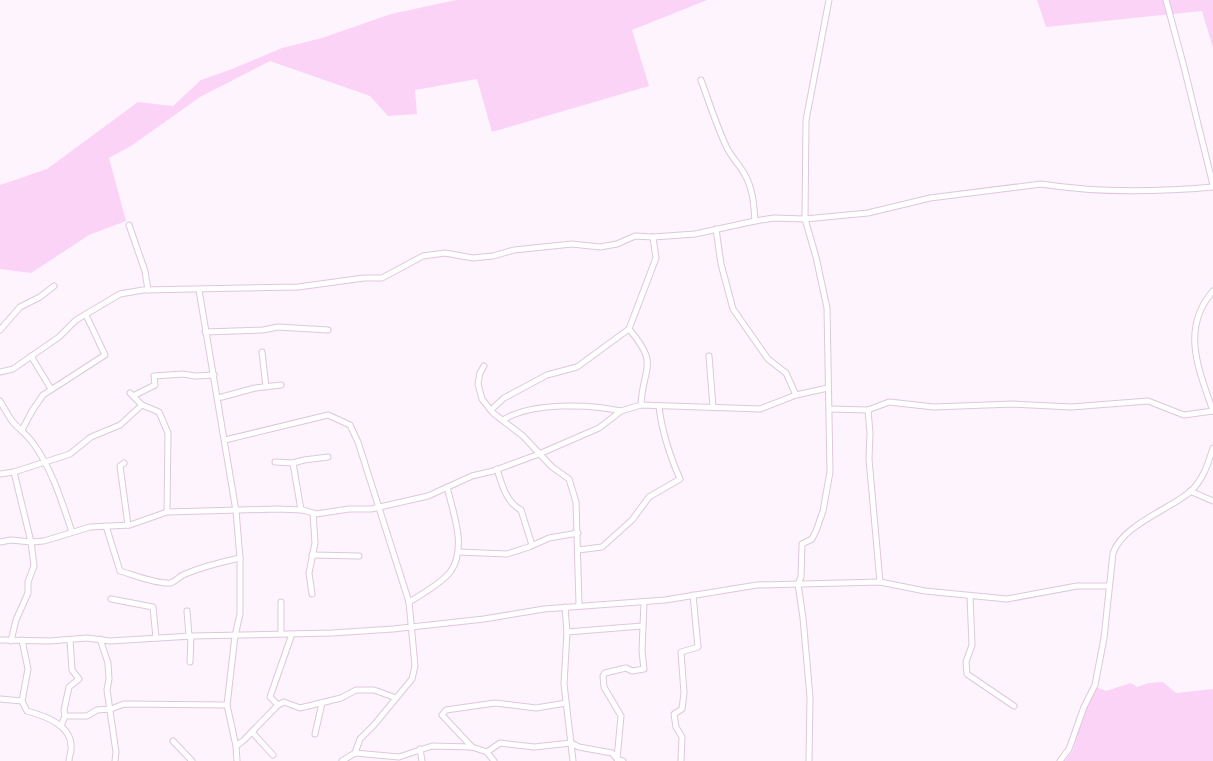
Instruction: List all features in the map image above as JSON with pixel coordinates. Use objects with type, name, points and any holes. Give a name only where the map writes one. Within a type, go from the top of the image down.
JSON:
[{"type":"street","points":[[809,761],[810,697],[798,584],[801,577],[802,544],[812,539],[823,511],[830,472],[830,409],[828,388],[828,308],[805,219],[806,120],[829,0]]},
{"type":"street","points":[[0,372],[13,369],[59,337],[76,320],[120,294],[148,290],[298,288],[364,278],[382,278],[423,256],[445,253],[473,258],[493,256],[514,250],[572,244],[600,247],[617,244],[635,236],[653,237],[694,234],[774,218],[805,219],[868,213],[930,198],[1041,184],[1058,187],[1122,190],[1176,190],[1213,186],[1166,0]]},
{"type":"street","points":[[702,80],[710,107],[727,147],[745,175],[754,208],[754,221]]},
{"type":"street","points":[[129,225],[148,290]]},
{"type":"street","points":[[716,229],[721,264],[733,309],[768,358],[786,374],[796,395]]},
{"type":"street","points":[[491,410],[504,398],[547,375],[577,367],[629,329],[656,258],[653,237]]},
{"type":"street","points":[[0,330],[20,307],[40,297],[54,286]]},
{"type":"street","points":[[199,290],[236,511],[240,558],[240,614],[235,636],[228,705],[236,746],[236,761]]},
{"type":"street","points":[[830,409],[868,410],[889,402],[934,407],[1013,404],[1071,406],[1148,401],[1184,415],[1213,411],[1197,366],[1194,348],[1196,324],[1202,306],[1213,291]]},
{"type":"street","points":[[22,430],[43,395],[105,355],[86,315]]},
{"type":"street","points":[[205,332],[262,330],[278,327],[328,330]]},
{"type":"street","points":[[629,329],[641,344],[649,360],[641,405]]},
{"type":"street","points":[[262,352],[266,387]]},
{"type":"street","points":[[31,356],[51,389]]},
{"type":"street","points":[[709,356],[713,407]]},
{"type":"street","points":[[484,366],[480,373],[478,384],[482,399],[491,410],[523,436],[552,467],[569,479],[576,502],[579,605]]},
{"type":"street","points":[[167,512],[168,433],[159,412],[142,406],[132,395],[155,385],[154,376],[183,374],[195,376],[214,375]]},
{"type":"street","points":[[218,398],[255,388],[281,385]]},
{"type":"street","points":[[0,542],[11,540],[44,541],[90,527],[128,525],[167,512],[301,510],[316,514],[348,509],[371,509],[428,496],[472,476],[539,454],[599,428],[621,411],[641,405],[760,409],[796,395],[828,388]]},
{"type":"street","points":[[0,401],[14,423],[34,444],[45,462],[63,504],[72,532]]},
{"type":"street","points":[[503,420],[531,410],[571,405],[594,406],[621,411]]},
{"type":"street","points":[[0,474],[14,472],[70,454],[91,437],[120,425],[142,406]]},
{"type":"street","points":[[578,550],[602,547],[632,520],[649,497],[680,479],[668,447],[659,407]]},
{"type":"street","points":[[868,410],[870,469],[880,582]]},
{"type":"street","points":[[225,440],[328,415],[350,425],[358,442],[410,602],[415,666],[412,679],[360,739],[356,754]]},
{"type":"street","points":[[1060,761],[1069,749],[1084,707],[1095,685],[1104,638],[1113,553],[1116,546],[1121,539],[1190,491],[1200,480],[1207,468],[1213,448]]},
{"type":"street","points":[[276,462],[293,464],[304,460],[328,457]]},
{"type":"street","points":[[124,463],[120,466],[120,478],[128,525]]},
{"type":"street","points":[[293,464],[301,510]]},
{"type":"street","points":[[497,469],[504,492],[514,507],[522,510],[532,545]]},
{"type":"street","points":[[11,641],[16,620],[28,593],[28,582],[34,566],[31,542],[14,472]]},
{"type":"street","points":[[410,602],[450,572],[458,552],[458,530],[447,487]]},
{"type":"street","points":[[1190,491],[1213,501]]},
{"type":"street","points":[[312,513],[315,544],[309,573],[312,594]]},
{"type":"street","points":[[106,526],[120,571],[158,581],[171,583],[182,576],[217,563],[240,558]]},
{"type":"street","points":[[458,552],[507,554],[549,538],[578,533]]},
{"type":"street","points":[[312,555],[359,556]]},
{"type":"street","points":[[0,640],[50,642],[87,638],[110,641],[190,636],[393,630],[579,605],[644,602],[757,585],[880,582],[925,591],[1007,599],[1077,586],[1109,586]]},
{"type":"street","points":[[681,761],[682,737],[676,728],[674,714],[682,709],[684,693],[681,652],[698,647],[693,595]]},
{"type":"street","points":[[970,596],[972,645],[966,662],[967,674],[1014,706]]},
{"type":"street","points":[[111,599],[153,607],[156,638]]},
{"type":"street","points":[[281,602],[281,633]]},
{"type":"street","points":[[620,760],[622,716],[604,687],[603,676],[605,673],[626,668],[632,671],[643,670],[642,626],[644,602]]},
{"type":"street","points":[[565,607],[567,632],[564,684],[573,761]]},
{"type":"street","points":[[187,611],[190,636],[190,662]]},
{"type":"street","points":[[567,632],[642,626]]},
{"type":"street","points":[[278,705],[270,697],[292,634]]},
{"type":"street","points":[[100,639],[108,663],[109,679],[107,690],[116,752],[115,761]]},
{"type":"street","points":[[22,640],[28,669],[22,701],[27,711],[48,717],[60,726],[69,737],[71,748],[69,761]]},
{"type":"street","points":[[60,726],[64,716],[69,687],[79,680],[72,670],[70,640]]},
{"type":"street","points":[[236,746],[278,705],[284,702],[300,708],[341,698],[356,690],[374,690],[396,698]]},
{"type":"street","points":[[0,699],[22,701]]},
{"type":"street","points":[[315,734],[322,703]]},
{"type":"street","points":[[472,747],[442,716],[446,710],[495,703],[536,708],[566,703]]},
{"type":"street","points":[[64,716],[87,716],[97,710],[111,709],[124,704],[228,705]]},
{"type":"street","points":[[252,732],[273,755]]},
{"type":"street","points":[[173,741],[192,761]]},
{"type":"street","points":[[488,752],[500,743],[534,747],[571,743],[579,748],[612,753],[620,760]]},
{"type":"street","points":[[342,761],[356,754],[400,757],[432,746],[472,747],[488,752],[494,761]]},
{"type":"street","points":[[420,749],[422,761]]},
{"type":"shaded area","points":[[456,0],[707,0],[632,30],[649,86],[492,132],[477,79],[415,90],[417,114],[388,116],[370,96],[270,61],[200,97],[131,146],[109,158],[126,221],[89,235],[31,273],[0,269],[0,185],[47,169],[138,102],[173,106],[201,80],[282,48],[322,38],[391,14]]},
{"type":"shaded area","points":[[1037,0],[1213,0],[1213,48],[1202,11],[1046,27]]},
{"type":"shaded area","points":[[1163,682],[1176,693],[1213,689],[1213,761],[1065,761],[1073,750],[1084,710],[1096,687],[1106,691],[1131,683],[1137,687],[1149,683]]}]
